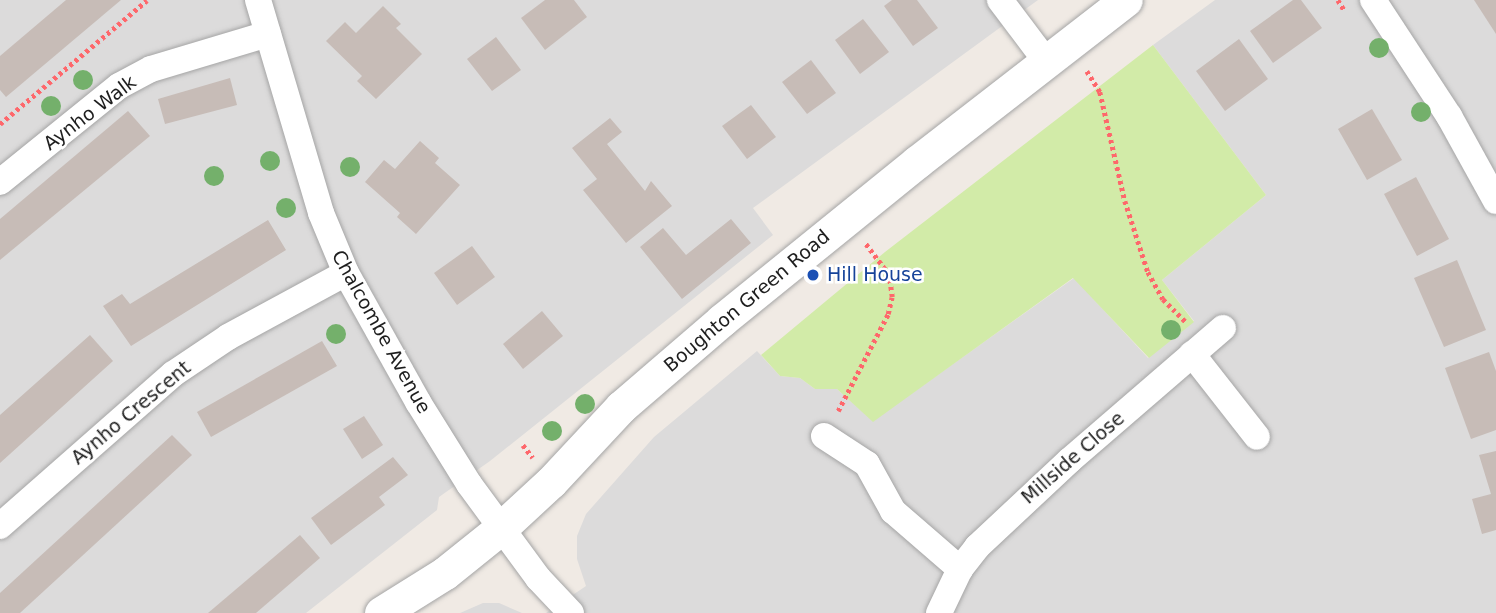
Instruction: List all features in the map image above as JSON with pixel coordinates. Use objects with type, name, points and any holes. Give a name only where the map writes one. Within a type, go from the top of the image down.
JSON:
[{"type":"street","name":"Chalcombe Avenue","points":[[258,0],[321,213],[346,273],[444,446],[538,578],[571,613]]},
{"type":"street","points":[[1000,0],[1046,61]]},
{"type":"street","name":"Boughton Green Road","points":[[381,613],[445,573],[500,528],[551,482],[621,407],[722,320],[1126,0]]},
{"type":"street","points":[[1373,0],[1449,116],[1496,201]]},
{"type":"street","name":"Aynho Walk","points":[[0,182],[118,86],[151,69],[268,34]]},
{"type":"street","name":"Aynho Crescent","points":[[0,526],[173,374],[228,337],[346,273]]},
{"type":"street","points":[[1207,341],[1257,437]]},
{"type":"street","name":"Millside Close","points":[[939,613],[960,569],[1018,506],[1207,341]]},
{"type":"street","points":[[824,436],[867,464],[893,511],[960,569]]},
{"type":"path","points":[[0,124],[148,0]]},
{"type":"path","points":[[1085,69],[1100,92],[1125,201],[1147,272],[1163,299],[1207,341]]},
{"type":"path","points":[[824,436],[888,314],[892,297],[886,267],[866,243]]},
{"type":"path","points":[[523,444],[534,459]]},
{"type":"shaded area","points":[[0,0],[1038,0],[753,208],[773,235],[490,461],[439,497],[437,510],[306,613],[0,613]]},
{"type":"shaded area","points":[[1215,0],[1496,0],[1496,613],[546,613],[586,586],[577,559],[577,536],[586,514],[654,437],[757,351],[780,376],[800,378],[815,389],[837,389],[873,421],[1074,278],[1148,358],[1194,321],[1162,280],[1266,195],[1153,45]]},
{"type":"shaded area","points":[[483,603],[499,603],[522,613],[460,613]]},
{"type":"green space","points":[[1153,45],[1266,195],[1162,280],[1194,322],[1149,358],[1073,278],[873,422],[837,389],[815,389],[800,378],[780,376],[761,355],[885,252]]},
{"type":"building","points":[[66,0],[121,0],[6,97],[0,90],[0,56]]},
{"type":"building","points":[[545,0],[574,0],[587,17],[545,50],[521,18]]},
{"type":"building","points":[[892,0],[917,0],[938,28],[913,46],[884,6]]},
{"type":"building","points":[[1293,0],[1301,0],[1322,28],[1273,63],[1250,31]]},
{"type":"building","points":[[1474,0],[1496,0],[1496,34]]},
{"type":"building","points":[[383,6],[401,24],[396,28],[422,54],[376,99],[357,81],[362,76],[326,41],[345,22],[356,33]]},
{"type":"building","points":[[863,19],[889,52],[860,74],[835,40]]},
{"type":"building","points":[[496,37],[521,70],[492,91],[467,59]]},
{"type":"building","points":[[1239,39],[1268,79],[1225,111],[1196,71]]},
{"type":"building","points":[[811,60],[836,93],[807,114],[782,82]]},
{"type":"building","points":[[230,78],[237,105],[165,124],[158,99]]},
{"type":"building","points":[[751,105],[776,137],[747,159],[722,126]]},
{"type":"building","points":[[1372,109],[1402,160],[1367,180],[1338,129]]},
{"type":"building","points":[[128,111],[150,136],[0,260],[0,219]]},
{"type":"building","points":[[610,118],[622,132],[607,144],[645,191],[651,181],[672,206],[626,243],[583,190],[597,179],[572,148]]},
{"type":"building","points":[[420,141],[439,158],[435,163],[460,185],[416,234],[397,217],[400,213],[365,182],[384,160],[395,169]]},
{"type":"building","points":[[1416,177],[1449,239],[1417,256],[1384,194]]},
{"type":"building","points":[[731,219],[751,243],[682,299],[640,247],[663,228],[686,255]]},
{"type":"building","points":[[268,220],[286,250],[131,346],[103,306],[122,294],[130,304]]},
{"type":"building","points":[[472,246],[495,277],[457,305],[434,273]]},
{"type":"building","points":[[1457,260],[1486,330],[1444,347],[1414,278]]},
{"type":"building","points":[[542,311],[563,336],[523,369],[503,344]]},
{"type":"building","points":[[90,335],[113,361],[0,463],[0,415]]},
{"type":"building","points":[[322,341],[337,366],[211,437],[197,412]]},
{"type":"building","points":[[1489,352],[1496,371],[1496,430],[1471,439],[1445,368]]},
{"type":"building","points":[[364,416],[383,445],[362,459],[343,429]]},
{"type":"building","points":[[172,435],[192,455],[20,613],[0,613],[0,593]]},
{"type":"building","points":[[1496,451],[1496,530],[1482,534],[1472,499],[1491,494],[1479,455]]},
{"type":"building","points":[[393,457],[408,475],[379,497],[385,505],[331,545],[311,518]]},
{"type":"building","points":[[300,535],[320,558],[256,613],[208,613]]},
{"type":"place","name":"Hill House","points":[[813,275]]}]
